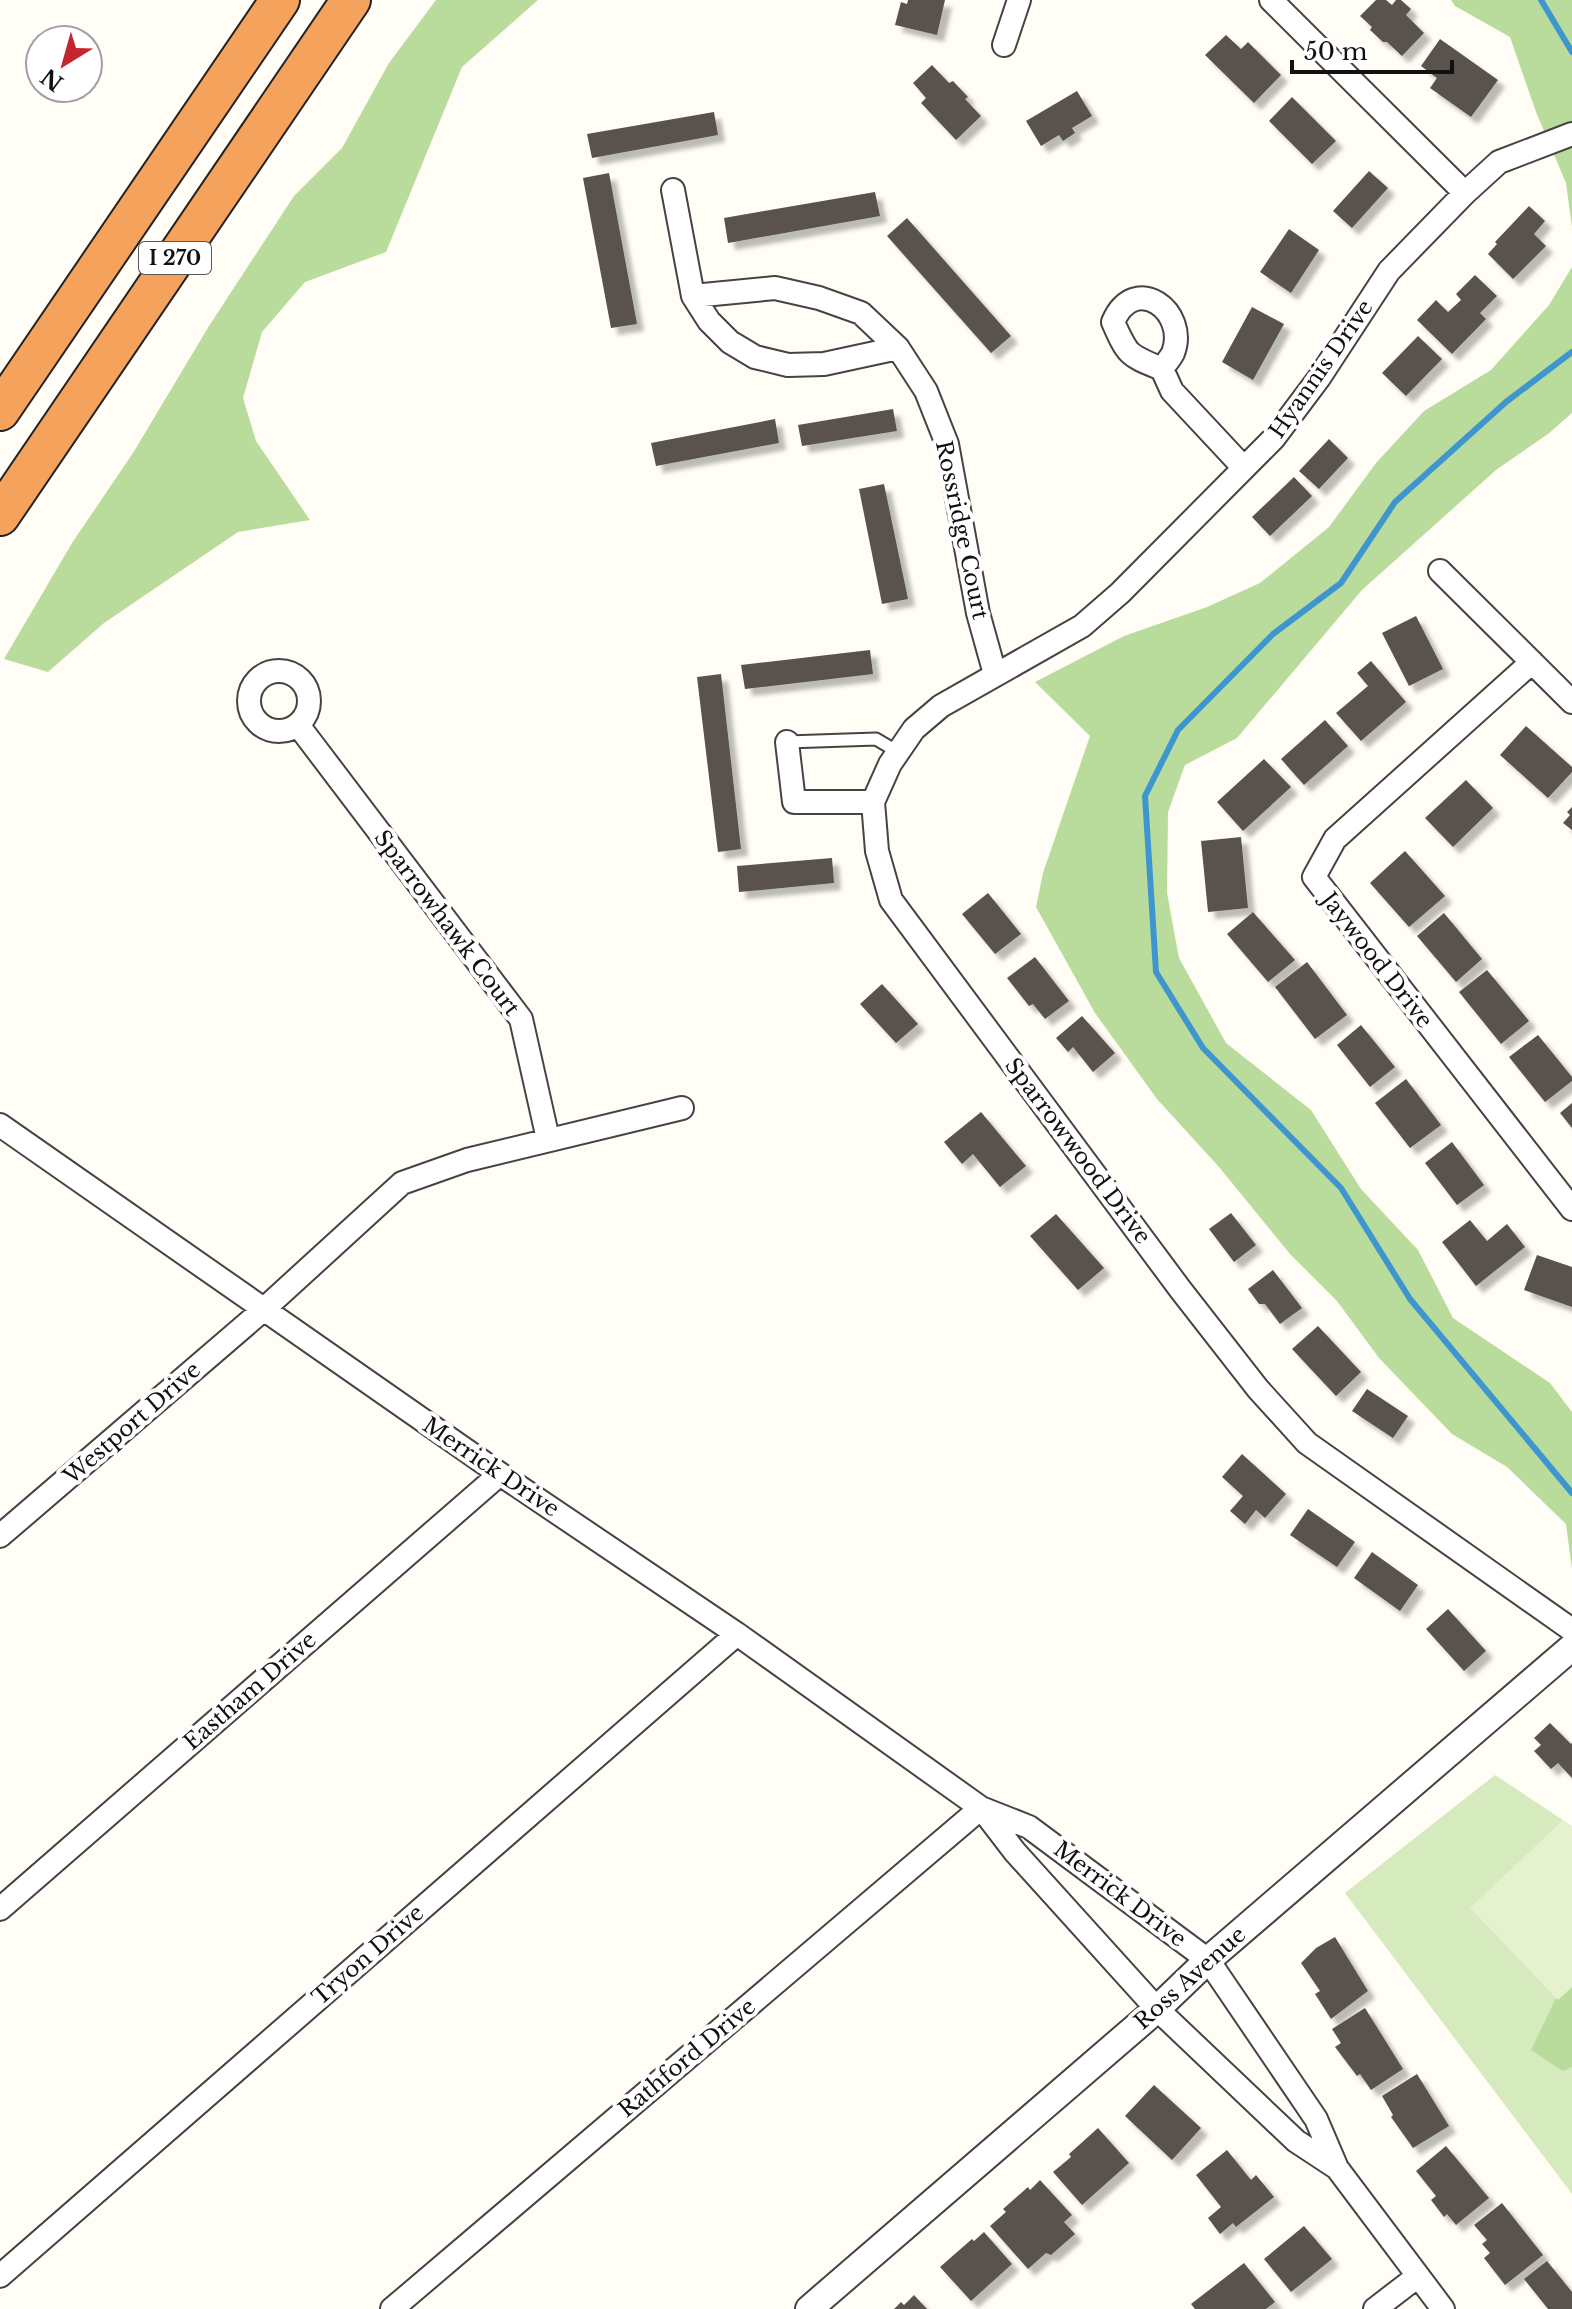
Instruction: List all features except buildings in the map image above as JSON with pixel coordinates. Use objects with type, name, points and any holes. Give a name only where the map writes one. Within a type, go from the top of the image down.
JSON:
[{"type":"highway","name":"I 270","points":[[0,411],[280,0]]},
{"type":"highway","name":"I 270","points":[[0,516],[351,0]]},
{"type":"street","points":[[1004,45],[1019,0]]},
{"type":"street","points":[[1271,0],[1465,193]]},
{"type":"street","name":"Hyannis Drive","points":[[1082,626],[1120,593],[1274,438],[1319,378],[1389,271],[1465,193],[1499,162],[1572,134]]},
{"type":"street","points":[[673,190],[693,296],[709,321],[730,342],[755,357],[788,365],[824,364],[898,348]]},
{"type":"street","name":"Rossridge Court","points":[[693,296],[775,288],[819,298],[861,313],[898,348],[926,391],[947,444],[978,613],[995,674]]},
{"type":"street","points":[[1162,369],[1172,391],[1243,467]]},
{"type":"street","points":[[1440,571],[1572,702]]},
{"type":"street","name":"Sparrowwood Drive","points":[[1082,626],[941,706],[914,729],[890,764],[873,802],[877,851],[891,900],[1180,1289],[1258,1389],[1307,1443],[1572,1630]]},
{"type":"street","name":"Jaywood Drive","points":[[1532,662],[1335,839],[1314,877],[1572,1209]]},
{"type":"street","name":"Sparrowhawk Court","points":[[298,725],[521,1019],[548,1139]]},
{"type":"street","points":[[787,742],[794,802],[873,802]]},
{"type":"street","points":[[263,1310],[402,1183],[467,1160],[682,1108]]},
{"type":"street","name":"Merrick Drive","points":[[0,1125],[500,1474],[737,1634],[981,1808],[1029,1827],[1208,1960],[1316,2119],[1337,2168],[1443,2309]]},
{"type":"street","name":"Westport Drive","points":[[0,1536],[263,1310]]},
{"type":"street","name":"Eastham Drive","points":[[0,1909],[500,1474]]},
{"type":"street","name":"Tryon Drive","points":[[0,2276],[737,1634]]},
{"type":"street","name":"Ross Avenue","points":[[809,2309],[1572,1647]]},
{"type":"street","name":"Merrick Drive","points":[[981,1808],[1015,1852],[1157,2009],[1296,2141],[1337,2168]]},
{"type":"street","name":"Rathford Drive","points":[[392,2309],[981,1808]]},
{"type":"street","points":[[1375,2309],[1418,2276]]},
{"type":"lane","points":[[787,742],[876,739],[898,752]]},
{"type":"green space","points":[[436,0],[538,0],[462,67],[386,252],[305,282],[262,332],[243,398],[256,441],[310,520],[238,532],[104,623],[48,672],[4,659],[72,543],[133,453],[209,326],[294,196],[342,148],[389,63]]},
{"type":"green space","points":[[1451,0],[1572,0],[1572,227],[1566,183],[1536,112],[1510,37],[1455,6]]},
{"type":"green space","points":[[1572,267],[1572,413],[1496,470],[1362,590],[1237,738],[1185,765],[1168,812],[1167,893],[1179,958],[1226,1043],[1311,1110],[1361,1189],[1418,1250],[1453,1318],[1550,1383],[1572,1412],[1572,1569],[1566,1524],[1507,1467],[1452,1434],[1379,1358],[1337,1301],[1290,1254],[1219,1167],[1157,1099],[1095,1013],[1036,907],[1043,873],[1090,736],[1035,682],[1124,636],[1207,607],[1260,583],[1329,527],[1376,463],[1424,411],[1491,370],[1549,305]]},
{"type":"green space","points":[[1495,1775],[1572,1826],[1572,2194],[1345,1893]]},
{"type":"green space","points":[[1563,1820],[1572,1826],[1572,1987],[1558,2000],[1470,1908]]},
{"type":"green space","points":[[1572,1984],[1572,2067],[1563,2071],[1531,2050],[1556,1998]]},
{"type":"waterway","points":[[1541,0],[1572,52]]},
{"type":"waterway","points":[[1572,352],[1506,402],[1395,502],[1341,583],[1273,634],[1178,730],[1145,796],[1156,972],[1203,1048],[1341,1188],[1410,1299],[1572,1493]]}]
